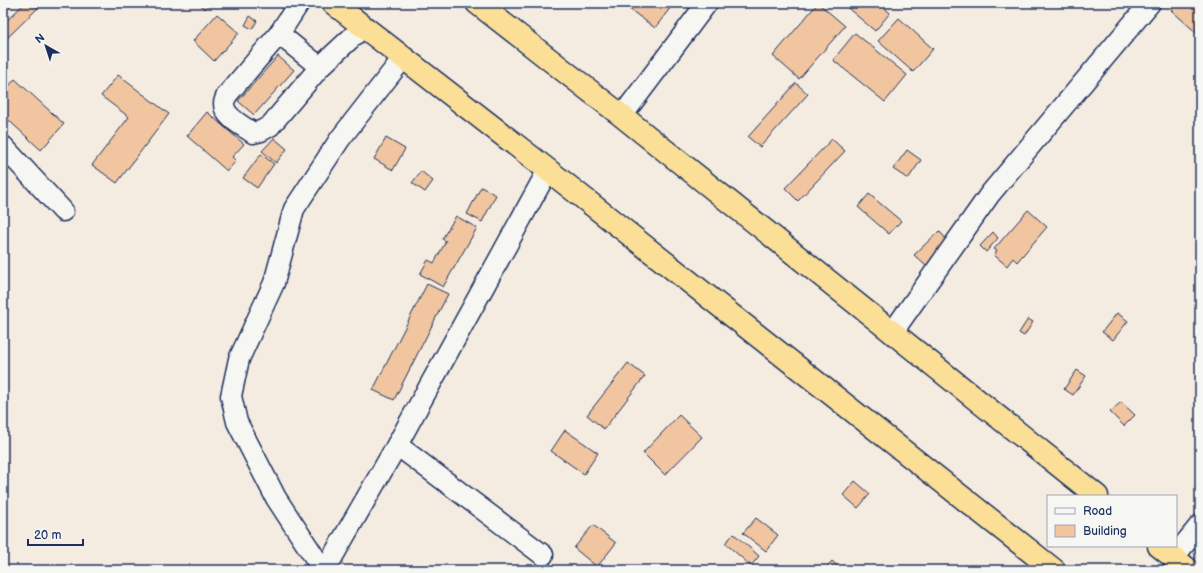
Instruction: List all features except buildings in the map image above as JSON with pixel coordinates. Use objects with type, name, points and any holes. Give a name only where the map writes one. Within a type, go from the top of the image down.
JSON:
[{"type":"highway","points":[[333,3],[548,170],[1054,570]]},
{"type":"highway","points":[[477,3],[622,116],[1096,495]]},
{"type":"street","points":[[299,3],[280,34],[227,94],[224,103],[225,110],[232,119],[252,133],[262,131],[270,126],[320,67],[363,27]]},
{"type":"street","points":[[622,116],[707,3]]},
{"type":"street","points":[[892,333],[990,194],[1150,3]]},
{"type":"street","points":[[280,34],[320,67]]},
{"type":"street","points":[[403,58],[340,139],[294,209],[274,283],[239,359],[231,396],[237,422],[276,498],[324,570],[397,445],[548,170]]},
{"type":"street","points":[[3,146],[63,212]]},
{"type":"street","points":[[397,445],[543,555]]},
{"type":"street","points":[[1174,558],[1200,525]]}]
